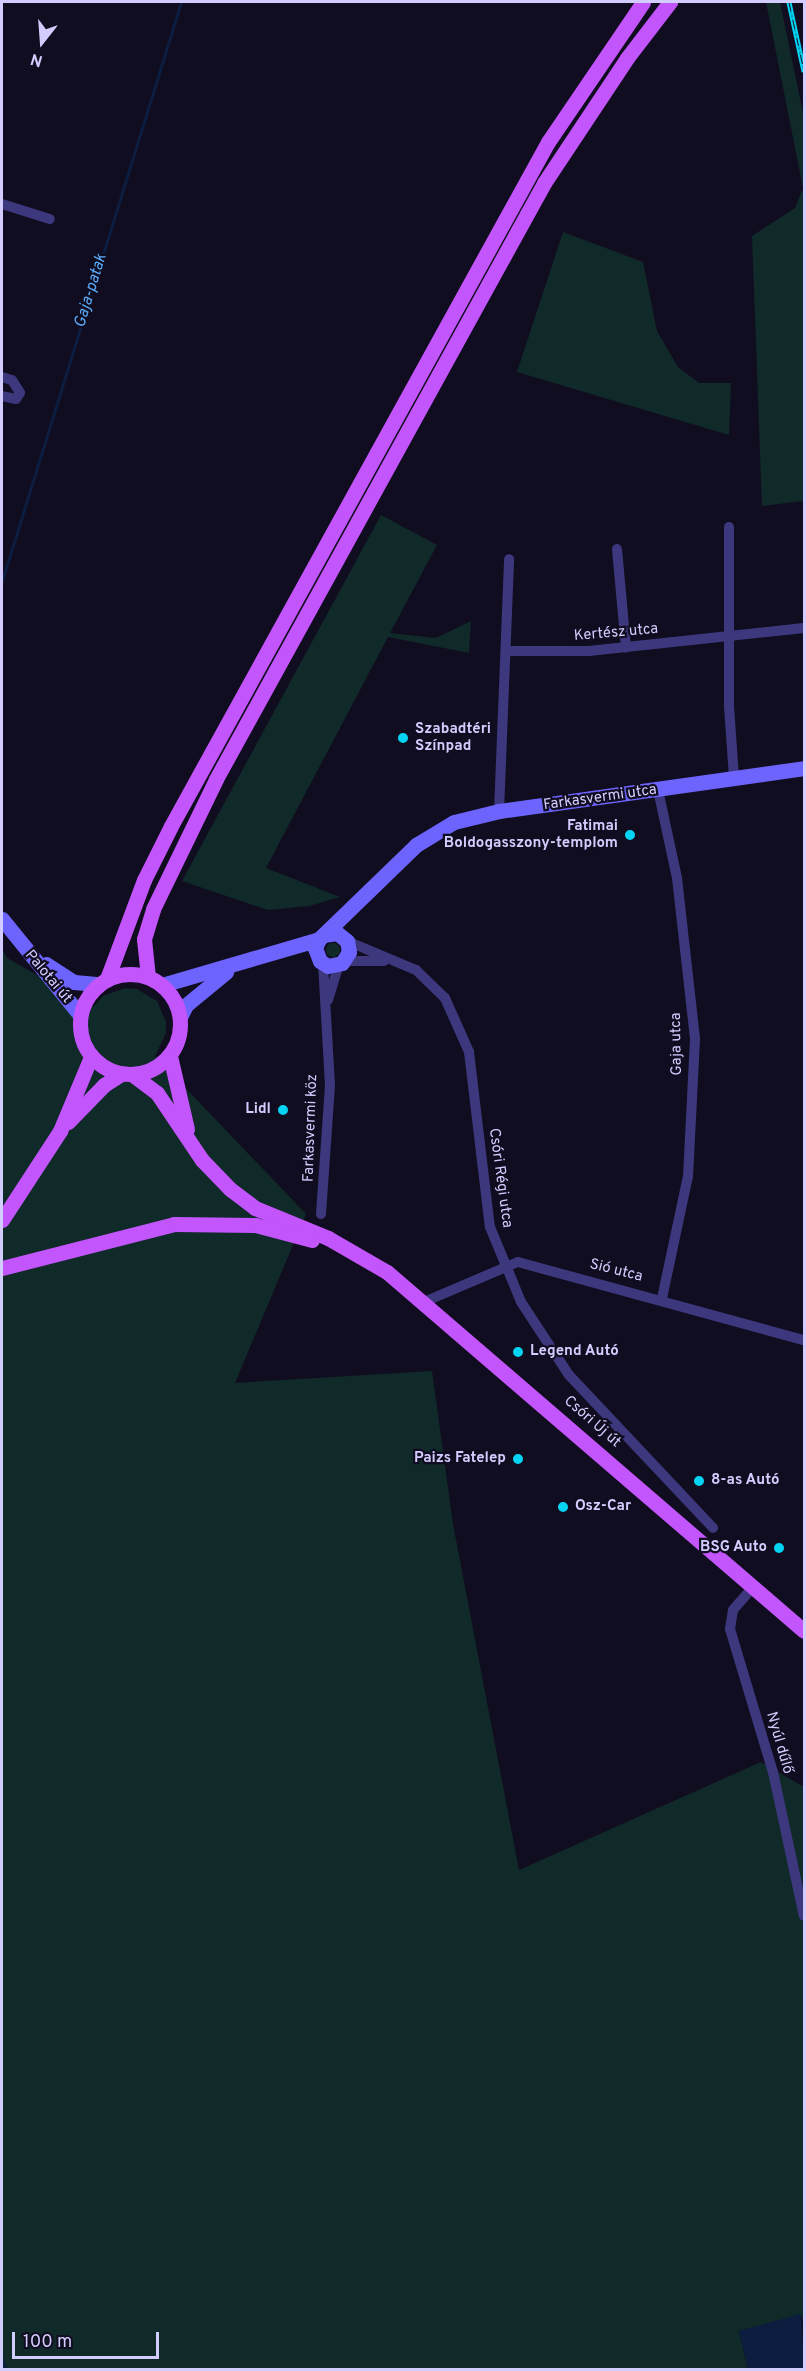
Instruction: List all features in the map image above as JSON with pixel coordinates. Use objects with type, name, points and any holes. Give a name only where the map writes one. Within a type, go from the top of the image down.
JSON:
[{"type":"main road","points":[[350,1249],[255,1208],[218,1178],[157,1094],[127,1074],[105,1068],[92,1057],[81,1038],[80,1015],[87,998],[103,982],[146,875],[548,142],[642,2]]},
{"type":"main road","points":[[148,977],[144,939],[164,881],[499,260],[583,121],[670,2]]},
{"type":"main road","points":[[60,1131],[104,1085],[127,1074],[154,1068],[170,1056],[179,1035],[180,1017],[173,998],[162,985],[148,977],[130,974],[103,982]]},
{"type":"main road","points":[[170,1056],[189,1138]]},
{"type":"main road","points":[[2,1220],[60,1131],[92,1057]]},
{"type":"main road","points":[[2,1268],[149,1228],[203,1222],[255,1225],[350,1249]]},
{"type":"main road","name":"Csóri Új út","points":[[350,1249],[424,1302],[804,1631]]},
{"type":"street","points":[[2,204],[50,219]]},
{"type":"street","points":[[2,376],[12,380],[20,393],[16,399],[2,396]]},
{"type":"street","points":[[729,527],[728,637],[734,778]]},
{"type":"street","points":[[617,549],[626,648]]},
{"type":"street","points":[[499,811],[509,559]]},
{"type":"street","name":"Kertész utca","points":[[507,651],[626,648],[804,628]]},
{"type":"street","name":"Farkasvermi utca","points":[[321,937],[430,834],[454,822],[499,811],[804,768]]},
{"type":"street","name":"Gaja utca","points":[[658,790],[677,878],[695,1039],[688,1176],[662,1298]]},
{"type":"street","name":"Farkasvermi utca","points":[[331,962],[349,951],[346,940],[355,906]]},
{"type":"street","name":"Palotai út","points":[[2,919],[80,1015]]},
{"type":"street","points":[[162,985],[231,968],[337,933],[346,940]]},
{"type":"street","points":[[321,937],[331,962]]},
{"type":"street","name":"Palotai út","points":[[16,939],[58,974],[82,984],[103,982]]},
{"type":"street","name":"Csóri Régi utca","points":[[346,940],[400,963],[434,985],[458,1019],[474,1078],[487,1210],[504,1266],[531,1320],[558,1361],[713,1528]]},
{"type":"street","points":[[280,951],[331,962],[400,963]]},
{"type":"street","name":"Farkasvermi köz","points":[[321,1214],[330,1107],[326,1006],[331,962]]},
{"type":"street","points":[[180,1017],[186,1005],[231,968]]},
{"type":"street","name":"Sió utca","points":[[424,1302],[504,1266],[518,1262],[662,1298],[804,1340]]},
{"type":"street","name":"Nyúl dűlő","points":[[753,1587],[733,1610],[730,1629],[773,1772],[804,1916]]},
{"type":"green space","points":[[766,2],[780,2],[804,118],[804,501],[762,506],[752,236],[795,208],[803,188]]},
{"type":"green space","points":[[563,232],[643,262],[657,331],[678,367],[699,383],[731,383],[729,435],[517,372]]},
{"type":"green space","points":[[381,515],[437,545],[390,633],[436,638],[471,621],[469,653],[388,637],[266,868],[340,897],[309,906],[268,910],[182,881]]},
{"type":"green space","points":[[330,943],[336,943],[340,950],[336,957],[330,957],[326,953],[326,947]]},
{"type":"green space","points":[[2,949],[7,958],[93,1007],[103,996],[125,988],[137,989],[157,1001],[166,1022],[166,1033],[155,1056],[306,1214],[235,1383],[432,1371],[453,1524],[519,1870],[761,1762],[804,1787],[804,2324],[801,2315],[739,2331],[748,2369],[2,2369]]},
{"type":"water","points":[[801,2314],[804,2369],[748,2369],[739,2331]]},
{"type":"waterway","name":"Gaja-patak","points":[[2,581],[181,2]]},
{"type":"waterway","name":"Gaja-patak","points":[[2,2359],[6,2370]]},
{"type":"railway","points":[[789,2],[804,71]]},
{"type":"place","name":"Szabadtéri Színpad","points":[[403,738]]},
{"type":"place","name":"Fatimai Boldogasszony-templom","points":[[630,835]]},
{"type":"place","name":"Lidl","points":[[283,1110]]},
{"type":"place","name":"Legend Autó","points":[[518,1352]]},
{"type":"place","name":"Paizs Fatelep","points":[[518,1459]]},
{"type":"place","name":"8-as Autó","points":[[699,1481]]},
{"type":"place","name":"Osz-Car","points":[[563,1507]]},
{"type":"place","name":"BSG Auto","points":[[779,1548]]}]
